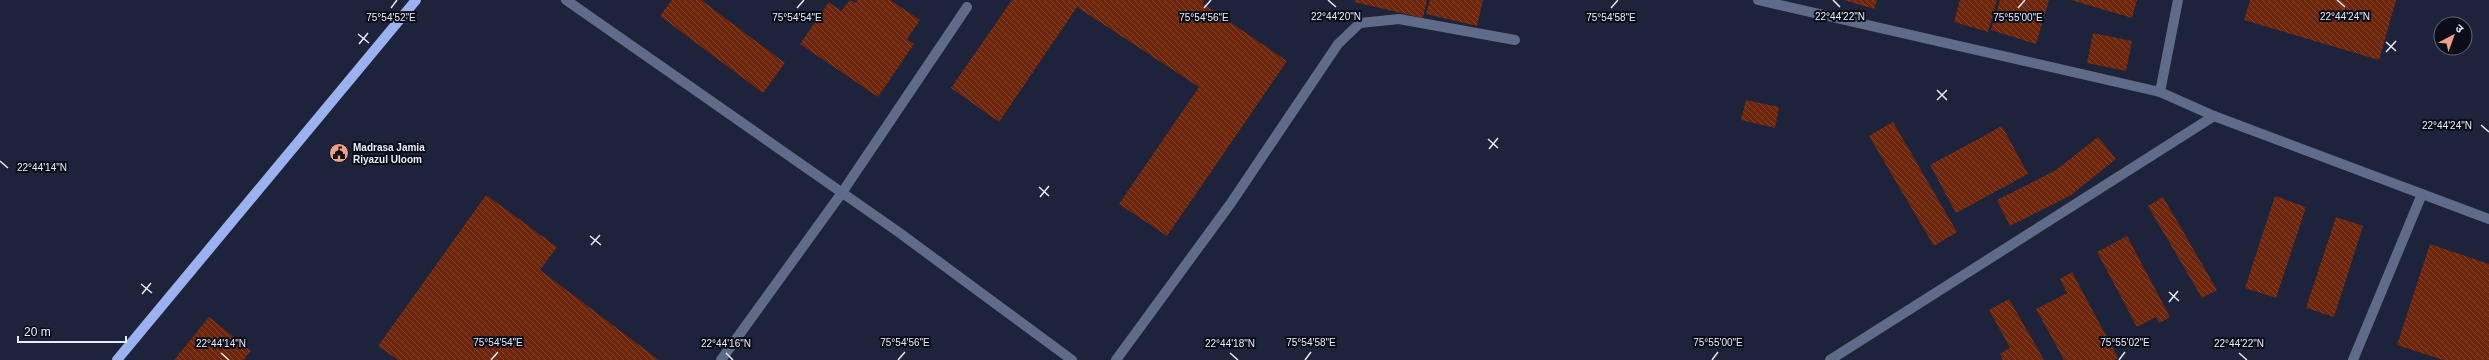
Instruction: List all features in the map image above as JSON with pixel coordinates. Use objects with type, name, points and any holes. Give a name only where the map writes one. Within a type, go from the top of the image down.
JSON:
[{"type":"main road","points":[[117,360],[416,0]]},
{"type":"street","points":[[566,0],[841,194],[897,231],[1072,360]]},
{"type":"street","points":[[1758,0],[2160,92],[2214,116],[2489,219]]},
{"type":"street","points":[[2160,92],[2178,0]]},
{"type":"street","points":[[721,360],[841,194],[967,7]]},
{"type":"street","points":[[1116,360],[1231,202],[1338,44],[1360,23],[1399,19],[1515,40]]},
{"type":"street","points":[[1830,360],[2214,116]]},
{"type":"street","points":[[2353,360],[2422,194]]},
{"type":"building","points":[[672,0],[701,0],[785,63],[763,93],[660,16]]},
{"type":"building","points":[[850,0],[856,3],[858,0],[890,0],[920,20],[907,39],[914,44],[878,97],[800,44],[829,2],[841,11]]},
{"type":"building","points":[[1012,0],[1205,0],[1202,3],[1287,61],[1167,236],[1119,204],[1199,87],[1077,7],[999,122],[951,88]]},
{"type":"building","points":[[1355,0],[1427,0],[1423,18],[1354,2]]},
{"type":"building","points":[[1430,0],[1483,0],[1477,26],[1426,14]]},
{"type":"building","points":[[1844,0],[1877,0],[1874,9]]},
{"type":"building","points":[[1960,0],[1997,0],[1988,32],[1954,22]]},
{"type":"building","points":[[2000,0],[2049,0],[2036,44],[1991,30]]},
{"type":"building","points":[[2071,0],[2137,0],[2132,18]]},
{"type":"building","points":[[2250,0],[2396,0],[2379,60],[2244,20]]},
{"type":"building","points":[[2093,33],[2132,41],[2126,71],[2087,63]]},
{"type":"building","points":[[1746,100],[1779,107],[1775,128],[1741,120]]},
{"type":"building","points":[[1893,122],[1957,232],[1934,246],[1869,136]]},
{"type":"building","points":[[2002,126],[2028,174],[1956,213],[1930,165]]},
{"type":"building","points":[[2098,137],[2116,159],[2071,195],[2010,226],[1997,200],[2056,170]]},
{"type":"building","points":[[486,195],[557,247],[540,270],[659,360],[398,360],[378,346]]},
{"type":"building","points":[[2275,196],[2306,207],[2276,298],[2245,288]]},
{"type":"building","points":[[2163,197],[2217,290],[2202,298],[2148,206]]},
{"type":"building","points":[[2336,217],[2363,226],[2334,317],[2306,308]]},
{"type":"building","points":[[2127,236],[2170,317],[2159,323],[2156,317],[2137,327],[2097,252]]},
{"type":"building","points":[[2430,244],[2489,264],[2489,360],[2443,360],[2397,345]]},
{"type":"building","points":[[2072,272],[2118,358],[2114,360],[2064,360],[2036,309],[2067,293],[2060,279]]},
{"type":"building","points":[[2009,299],[2044,360],[2003,360],[2000,354],[2010,348],[1989,310]]},
{"type":"building","points":[[209,317],[251,351],[243,360],[174,360]]},
{"type":"place","name":"Madrasa Jamia Riyazul Uloom","points":[[339,153]]}]
